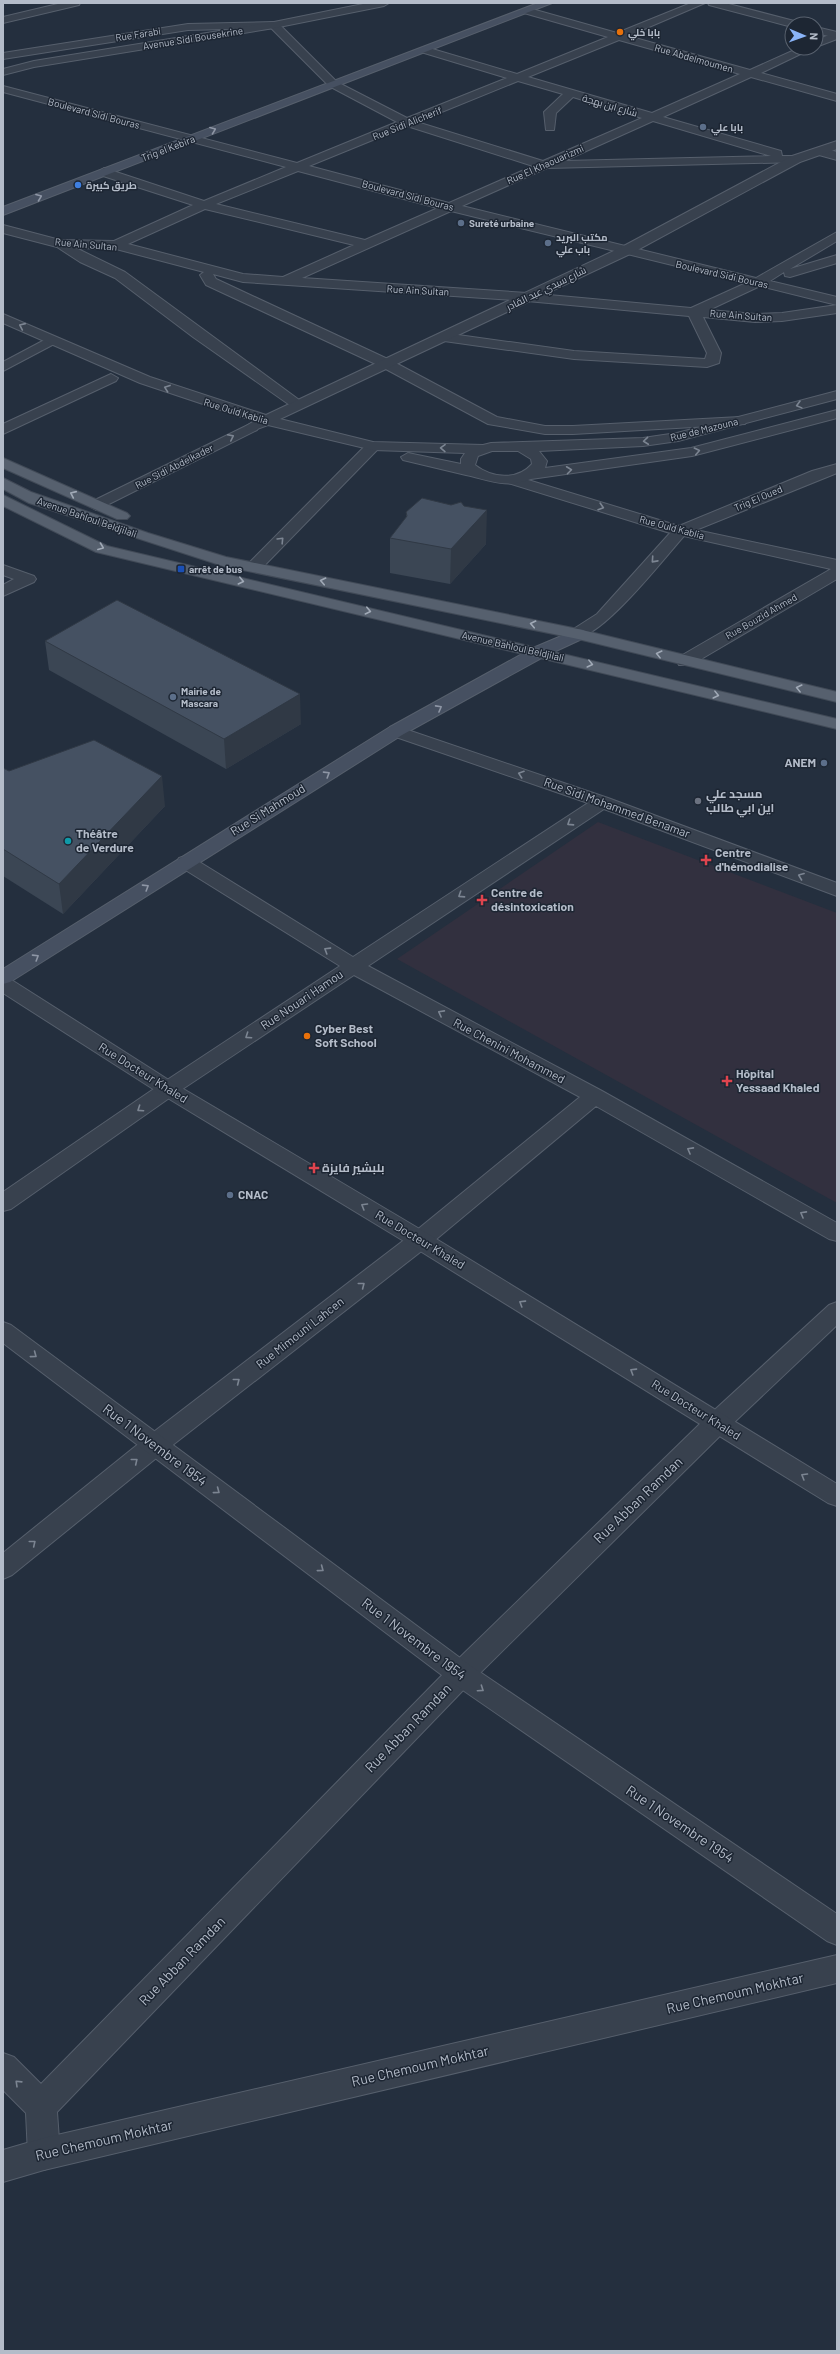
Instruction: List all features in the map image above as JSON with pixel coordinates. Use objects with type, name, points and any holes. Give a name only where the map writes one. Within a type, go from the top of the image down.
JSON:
[{"type":"main road","name":"Trig el Kebira","points":[[5,210],[547,3]]},
{"type":"main road","name":"Avenue Bahloul Beldjilali","points":[[3,462],[223,561]]},
{"type":"main road","points":[[3,483],[28,496]]},
{"type":"main road","name":"Avenue Bahloul Beldjilali","points":[[28,496],[136,534],[223,561],[578,634],[837,697]]},
{"type":"main road","name":"Avenue Bahloul Beldjilali","points":[[28,496],[75,525],[190,569]]},
{"type":"main road","name":"Avenue Bahloul Beldjilali","points":[[3,500],[102,549],[837,724]]},
{"type":"main road","name":"Rue Si Mahmoud","points":[[3,978],[186,862],[396,732],[539,652],[578,634]]},
{"type":"street","points":[[3,20],[75,3]]},
{"type":"street","name":"Avenue Sidi Bousekrine","points":[[3,72],[34,64],[274,25],[384,3]]},
{"type":"street","name":"Rue Sidi Alicherif","points":[[116,245],[204,205],[518,79],[700,3]]},
{"type":"street","points":[[713,3],[784,21]]},
{"type":"street","name":"Rue Abdelmoumen","points":[[528,10],[837,98]]},
{"type":"street","points":[[207,25],[219,33]]},
{"type":"street","name":"Rue Farabi","points":[[3,56],[158,30],[207,25],[274,25]]},
{"type":"street","points":[[274,25],[333,84],[408,123],[542,165],[796,159]]},
{"type":"street","points":[[824,32],[837,35]]},
{"type":"street","points":[[824,41],[837,35]]},
{"type":"street","name":"شارع ابن بهجة","points":[[425,50],[518,79],[796,159]]},
{"type":"street","name":"Rue El Khaouarizmi","points":[[283,282],[449,206],[789,56]]},
{"type":"street","name":"Boulevard Sidi Bouras","points":[[3,89],[625,251],[837,301]]},
{"type":"street","points":[[550,128],[550,112],[570,94]]},
{"type":"street","name":"شارع سيدي عبد القادر","points":[[252,427],[625,251],[796,159],[823,152],[837,145]]},
{"type":"street","points":[[823,152],[837,156]]},
{"type":"street","points":[[104,172],[204,205],[365,244]]},
{"type":"street","name":"Rue Ain Sultan","points":[[3,229],[60,244],[116,245],[243,278],[283,282],[527,297],[762,318],[782,317],[837,309]]},
{"type":"street","points":[[3,237],[16,232]]},
{"type":"street","points":[[444,337],[574,355],[707,363],[714,360],[714,353],[694,312],[758,282],[837,236]]},
{"type":"street","points":[[60,244],[85,259],[120,275],[203,339],[299,405]]},
{"type":"street","points":[[758,282],[837,259]]},
{"type":"street","points":[[208,270],[206,276],[211,282],[387,364],[493,421],[518,426],[573,430],[740,421]]},
{"type":"street","name":"Rue Ould Kablia","points":[[3,318],[163,387],[266,420],[370,449],[474,472],[490,478],[510,479],[680,531],[837,565]]},
{"type":"street","name":"Rue Ould Kablia","points":[[3,330],[148,393],[252,427],[329,447],[370,449],[482,449],[500,445],[520,448]]},
{"type":"street","points":[[3,430],[111,378]]},
{"type":"street","name":"Rue de Mazouna","points":[[520,448],[644,442],[678,437],[837,395]]},
{"type":"street","name":"Rue de Mazouna","points":[[510,479],[692,452],[837,414]]},
{"type":"street","name":"Rue Sidi Abdelkader","points":[[96,505],[252,427]]},
{"type":"street","points":[[520,448],[529,451],[539,460],[540,465],[530,475]]},
{"type":"street","points":[[254,567],[370,449]]},
{"type":"street","points":[[474,472],[468,466],[468,459],[473,453],[482,449]]},
{"type":"street","name":"Trig El Oued","points":[[680,531],[817,474],[837,468]]},
{"type":"street","points":[[578,634],[603,617],[680,531]]},
{"type":"street","points":[[3,570],[28,579],[3,591]]},
{"type":"street","name":"Rue Bouzid Ahmed","points":[[685,661],[837,572]]},
{"type":"street","name":"Rue Sidi Mohammed Benamar","points":[[396,732],[602,802],[837,890]]},
{"type":"street","name":"Rue Nouari Hamou","points":[[3,1203],[353,966],[602,802]]},
{"type":"street","name":"Rue Chenini Mohammed","points":[[186,862],[353,966],[595,1096],[837,1233]]},
{"type":"street","name":"Rue Docteur Khaled","points":[[3,984],[168,1090],[420,1240],[837,1496]]},
{"type":"street","name":"Rue Mimouni Lahcen","points":[[3,1568],[156,1444],[420,1240],[595,1096]]},
{"type":"street","name":"Rue Abban Ramdan","points":[[41,2106],[461,1674],[717,1423],[837,1311]]},
{"type":"street","name":"Rue 1 Novembre 1954","points":[[3,1331],[156,1444],[461,1674],[837,1931]]},
{"type":"street","name":"Rue Chemoum Mokhtar","points":[[3,2166],[44,2154],[837,1969]]},
{"type":"street","points":[[3,2068],[41,2106],[44,2154]]},
{"type":"lane","points":[[3,367],[52,340]]},
{"type":"shaded area","name":"Hôpital Yessaad Khaled","points":[[598,822],[837,913],[837,1203],[397,959]]},
{"type":"building","points":[[422,498],[451,505],[461,502],[464,506],[487,510],[451,549],[390,538],[407,516],[406,512]]},
{"type":"building","points":[[117,600],[300,694],[224,739],[45,641]]},
{"type":"building","name":"Théâtre de Verdure","points":[[94,740],[162,776],[59,884],[3,849],[3,768],[9,771]]},
{"type":"place","name":"بابا خلي","points":[[620,32]]},
{"type":"place","name":"بابا علي","points":[[703,127]]},
{"type":"place","name":"طريق كبيرة","points":[[78,185]]},
{"type":"place","name":"Sureté urbaine","points":[[461,223]]},
{"type":"place","name":"مكتب البريد باب علي","points":[[548,243]]},
{"type":"place","name":"arrêt de bus","points":[[181,569]]},
{"type":"place","name":"Mairie de Mascara","points":[[173,697]]},
{"type":"place","name":"ANEM","points":[[824,763]]},
{"type":"place","name":"مسجد علي اين ابي طالب","points":[[698,801]]},
{"type":"place","name":"Théâtre de Verdure","points":[[68,841]]},
{"type":"place","name":"Centre d'hémodialise","points":[[706,860]]},
{"type":"place","name":"Centre de désintoxication","points":[[482,900]]},
{"type":"place","name":"Cyber Best Soft School","points":[[307,1036]]},
{"type":"place","name":"Hôpital Yessaad Khaled","points":[[727,1081]]},
{"type":"place","name":"بلبشير فايزة","points":[[314,1168]]},
{"type":"place","name":"CNAC","points":[[230,1195]]}]
